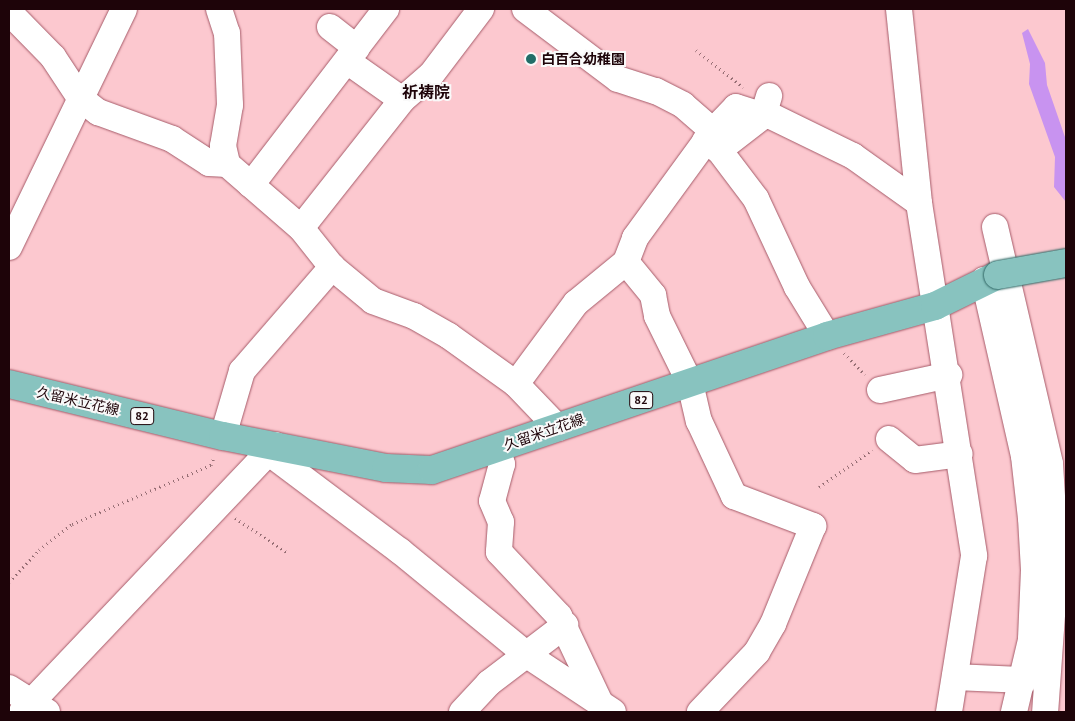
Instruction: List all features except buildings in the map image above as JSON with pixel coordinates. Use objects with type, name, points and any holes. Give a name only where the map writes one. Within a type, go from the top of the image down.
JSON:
[{"type":"main road","name":"久留米立花線","points":[[9,384],[272,449],[386,468],[432,470],[827,336],[935,306],[991,277],[1066,263]]},
{"type":"street","points":[[9,247],[124,9]]},
{"type":"street","points":[[220,9],[227,33],[230,105],[223,146],[227,164],[301,228],[332,267],[373,302],[422,320],[516,384],[558,428]]},
{"type":"street","points":[[251,185],[386,9]]},
{"type":"street","points":[[301,228],[402,100],[430,75],[481,9]]},
{"type":"street","points":[[524,9],[561,39],[618,79],[656,91],[683,105],[756,199],[797,287],[827,336]]},
{"type":"street","points":[[899,9],[919,203],[948,375],[974,556],[949,712]]},
{"type":"street","points":[[9,12],[53,57],[80,98],[98,112],[172,139],[209,163],[227,164]]},
{"type":"street","points":[[330,27],[352,55],[402,100]]},
{"type":"street","points":[[516,384],[576,303],[626,262],[635,238],[712,140],[766,106],[771,116],[853,156],[919,203]]},
{"type":"street","points":[[995,227],[1050,464],[1056,560],[1044,712]]},
{"type":"street","points":[[626,262],[653,295],[657,316],[690,382],[699,421],[734,496],[813,526],[773,624],[757,652],[700,712]]},
{"type":"street","points":[[223,436],[242,371],[332,267]]},
{"type":"street","points":[[955,677],[1020,700],[1034,570],[1031,518],[1024,456],[991,277]]},
{"type":"street","points":[[880,390],[948,375]]},
{"type":"street","points":[[889,440],[915,460],[960,454]]},
{"type":"street","points":[[497,448],[502,464],[492,501],[502,522],[500,552],[565,625],[608,709]]},
{"type":"street","points":[[9,688],[34,708],[220,503],[272,449],[527,655],[608,709]]},
{"type":"street","points":[[462,712],[489,683],[565,625]]},
{"type":"path","points":[[696,50],[766,106]]},
{"type":"path","points":[[827,336],[880,390]]},
{"type":"path","points":[[9,582],[40,550],[72,524],[211,465],[223,436]]},
{"type":"path","points":[[819,487],[889,440]]},
{"type":"path","points":[[220,503],[242,526],[288,553]]},
{"type":"shaded area","points":[[1028,29],[1045,63],[1047,85],[1066,140],[1066,202],[1054,187],[1055,157],[1029,84],[1030,64],[1022,33]]},
{"type":"place","name":"白百合幼稚園","points":[[531,59]]},
{"type":"district","name":"祈祷院","points":[[426,92]]}]
